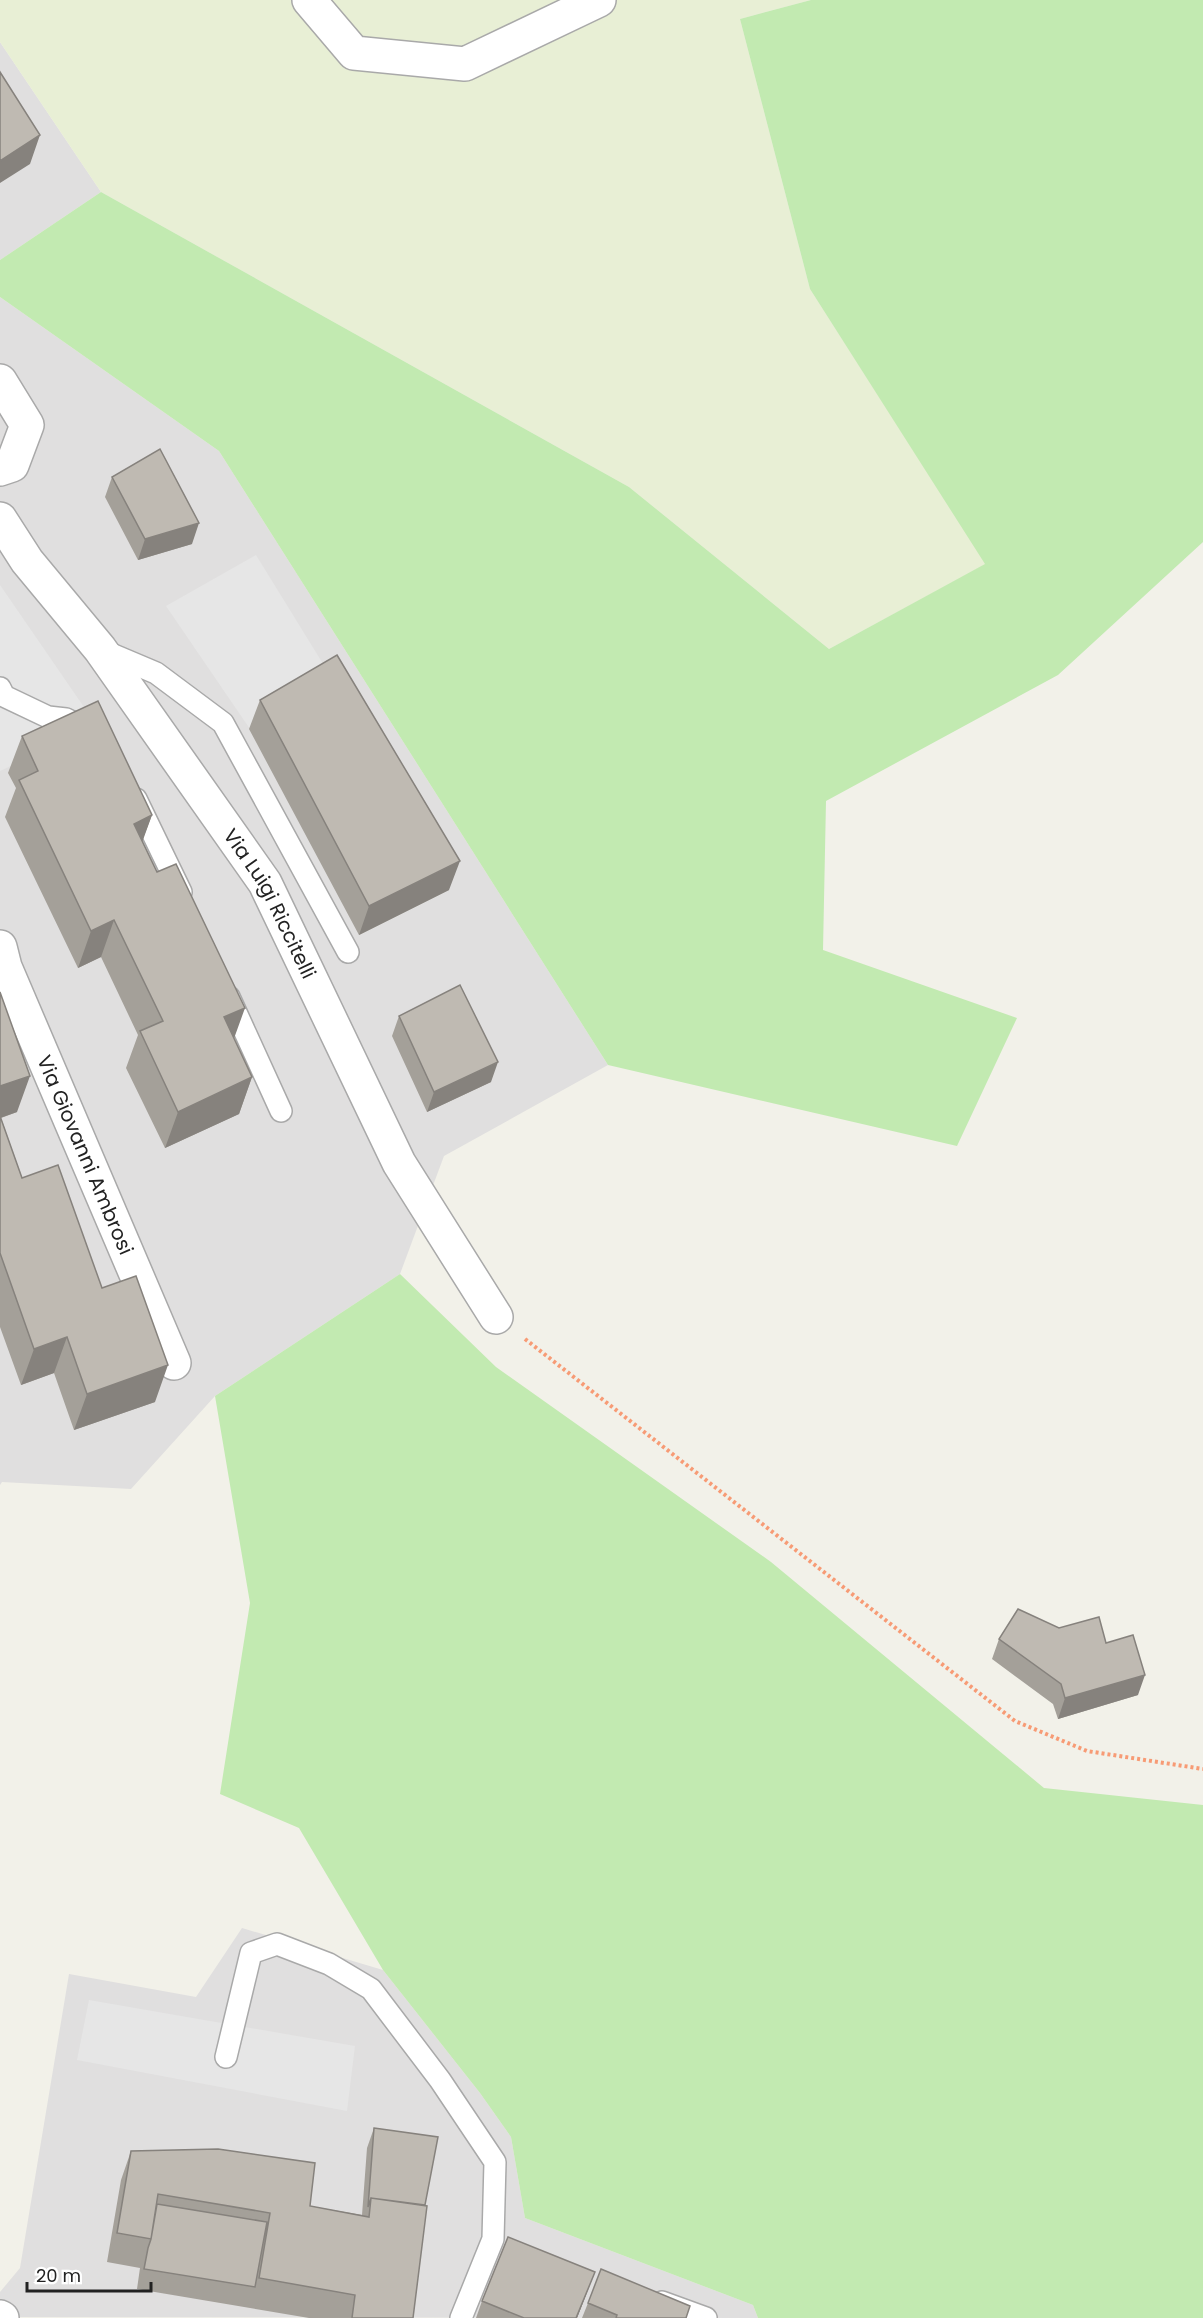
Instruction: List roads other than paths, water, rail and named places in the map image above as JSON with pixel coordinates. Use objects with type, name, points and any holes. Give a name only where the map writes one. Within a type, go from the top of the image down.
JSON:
[{"type":"street","points":[[309,0],[354,53],[465,64],[598,0]]},
{"type":"street","points":[[0,381],[27,425],[12,465],[0,469]]},
{"type":"street","name":"Via Luigi Riccitelli","points":[[0,519],[27,561],[100,649],[265,883],[399,1163],[496,1317]]},
{"type":"street","name":"Via Giovanni Ambrosi","points":[[2,961],[174,1363]]},
{"type":"lane","points":[[100,649],[156,673],[223,723],[348,952]]},
{"type":"lane","points":[[0,688],[4,696],[48,717],[66,719],[80,726],[93,743]]},
{"type":"lane","points":[[121,779],[135,796],[188,906]]},
{"type":"lane","points":[[222,981],[281,1111]]},
{"type":"lane","points":[[226,2058],[251,1953],[278,1944],[329,1964],[370,1989],[440,2080],[495,2162],[493,2239],[460,2318]]},
{"type":"lane","points":[[493,2239],[515,2247]]},
{"type":"lane","points":[[639,2293],[706,2318]]}]
